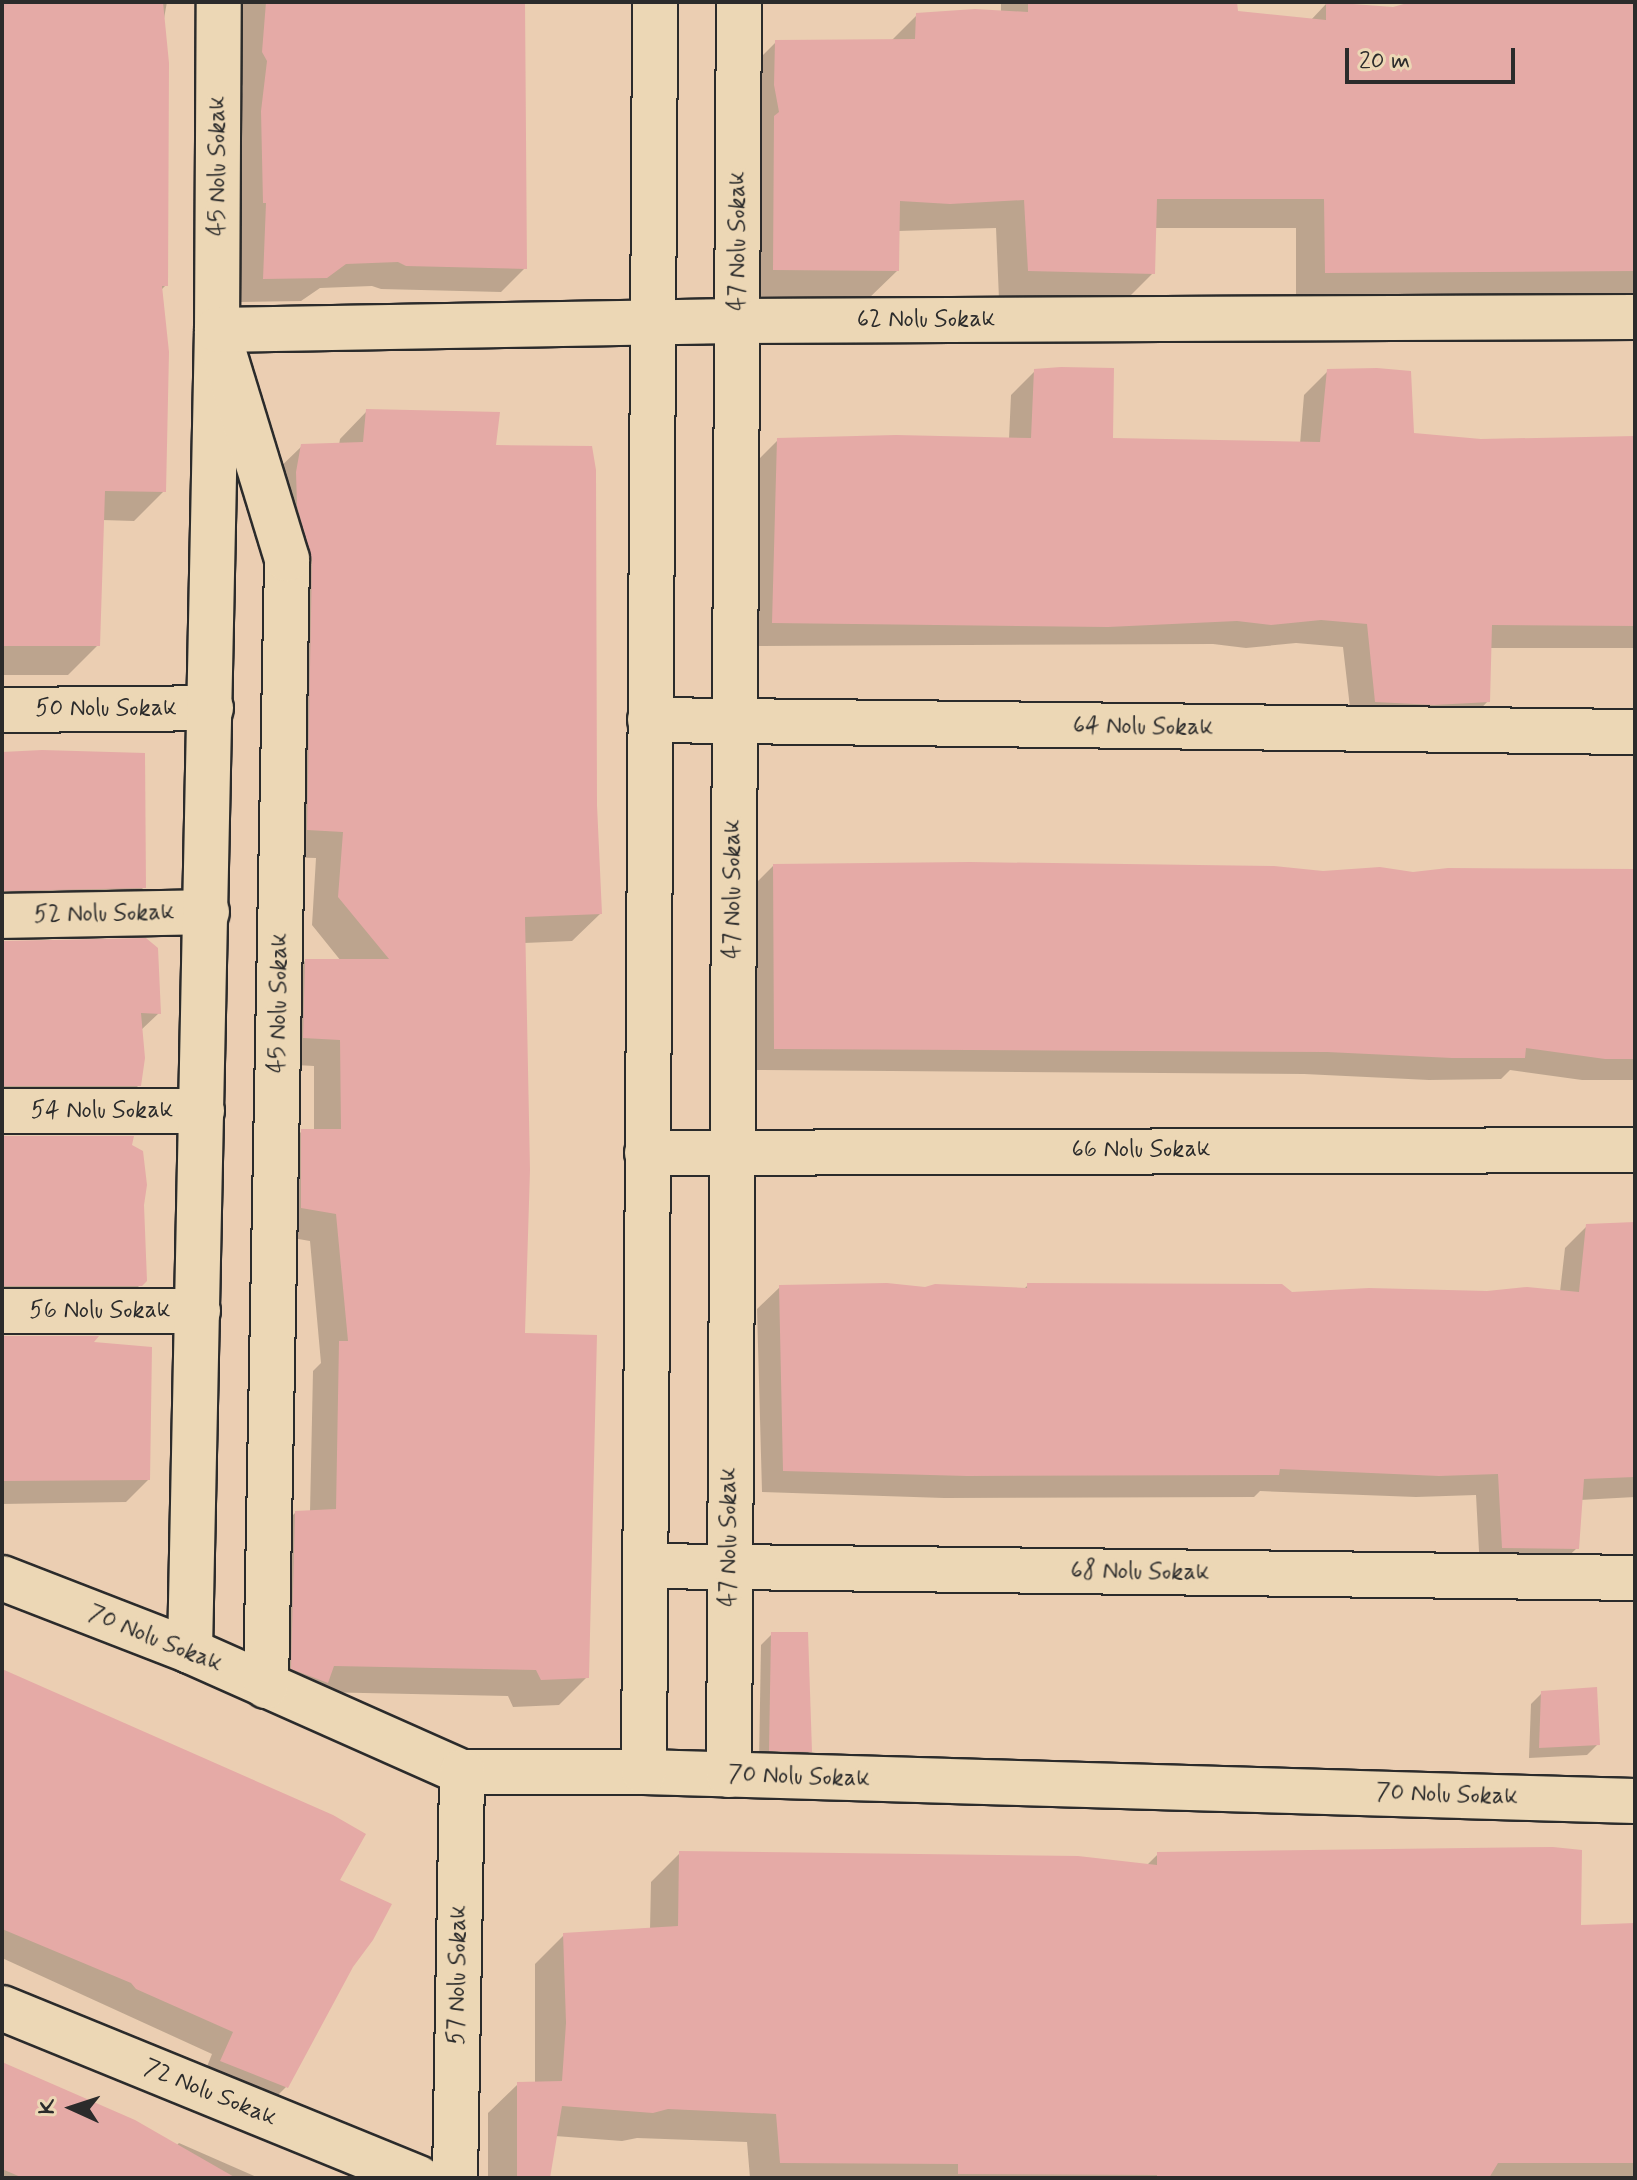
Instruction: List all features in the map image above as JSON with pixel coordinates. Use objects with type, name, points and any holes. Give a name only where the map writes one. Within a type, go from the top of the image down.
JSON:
[{"type":"street","name":"45 Nolu Sokak","points":[[190,1651],[211,708],[219,2]]},
{"type":"street","points":[[644,1772],[655,2]]},
{"type":"street","name":"47 Nolu Sokak","points":[[729,1775],[739,2]]},
{"type":"street","name":"62 Nolu Sokak","points":[[217,330],[738,321],[1635,317]]},
{"type":"street","name":"45 Nolu Sokak","points":[[217,330],[287,559],[266,1686]]},
{"type":"street","name":"50 Nolu Sokak","points":[[2,710],[211,708]]},
{"type":"street","name":"64 Nolu Sokak","points":[[650,720],[1635,732]]},
{"type":"street","name":"52 Nolu Sokak","points":[[2,916],[207,912]]},
{"type":"street","name":"54 Nolu Sokak","points":[[2,1111],[202,1111]]},
{"type":"street","name":"66 Nolu Sokak","points":[[647,1153],[732,1150],[1635,1150]]},
{"type":"street","name":"56 Nolu Sokak","points":[[2,1311],[198,1311]]},
{"type":"street","name":"68 Nolu Sokak","points":[[645,1566],[1635,1578]]},
{"type":"street","name":"70 Nolu Sokak","points":[[2,1578],[190,1651],[462,1772],[644,1772],[1635,1801]]},
{"type":"street","name":"57 Nolu Sokak","points":[[455,2178],[462,1772]]},
{"type":"street","name":"72 Nolu Sokak","points":[[2,2008],[419,2178]]},
{"type":"building","points":[[2,2],[163,2],[169,63],[168,286],[162,286],[169,352],[166,492],[105,491],[100,646],[2,646]]},
{"type":"building","points":[[266,2],[525,2],[527,269],[406,266],[398,262],[346,264],[327,278],[263,279],[266,203],[263,203],[261,111],[267,61],[262,52]]},
{"type":"building","points":[[1028,2],[1237,2],[1238,11],[1326,20],[1326,2],[1393,7],[1411,2],[1635,2],[1635,271],[1325,273],[1324,199],[1157,199],[1155,274],[1028,271],[1024,200],[950,204],[900,201],[899,271],[773,270],[774,116],[779,112],[774,85],[775,40],[915,39],[916,13],[975,9],[1028,12]]},
{"type":"building","points":[[1114,368],[1113,438],[1320,442],[1327,369],[1377,368],[1411,371],[1414,433],[1481,439],[1635,436],[1635,626],[1492,625],[1490,702],[1434,705],[1375,702],[1367,624],[1321,620],[1271,625],[1237,621],[1108,627],[772,623],[777,438],[896,435],[1031,438],[1034,369]]},
{"type":"building","points":[[366,409],[500,412],[496,445],[592,446],[596,470],[597,805],[602,914],[525,917],[530,1170],[525,1333],[597,1335],[589,1678],[541,1680],[536,1670],[334,1666],[328,1683],[291,1669],[295,1511],[336,1509],[339,1341],[348,1341],[336,1214],[301,1208],[301,1129],[341,1129],[340,1040],[303,1038],[305,959],[389,959],[338,897],[343,832],[307,830],[312,559],[297,506],[296,472],[301,444],[363,442]]},
{"type":"building","points":[[2,752],[145,753],[146,888],[2,891]]},
{"type":"building","points":[[970,862],[1274,866],[1323,871],[1380,867],[1413,872],[1448,868],[1635,869],[1635,1059],[1605,1059],[1526,1048],[1525,1058],[1327,1052],[774,1049],[773,864]]},
{"type":"building","points":[[146,938],[158,948],[161,1014],[141,1013],[145,1058],[141,1086],[2,1086],[2,941]]},
{"type":"building","points":[[2,1136],[134,1136],[132,1145],[143,1151],[147,1185],[144,1205],[147,1281],[142,1286],[2,1286]]},
{"type":"building","points":[[1635,1222],[1635,1477],[1584,1479],[1579,1549],[1502,1548],[1498,1474],[1439,1476],[1280,1469],[1279,1475],[967,1476],[783,1471],[779,1285],[887,1283],[925,1287],[935,1284],[1027,1288],[1027,1283],[1282,1284],[1292,1292],[1369,1288],[1487,1291],[1527,1287],[1579,1292],[1586,1224]]},
{"type":"building","points":[[2,1336],[99,1336],[94,1342],[152,1347],[150,1480],[2,1481]]},
{"type":"building","points":[[771,1632],[808,1632],[812,1752],[769,1751]]},
{"type":"building","points":[[2,1669],[333,1815],[366,1834],[340,1880],[392,1904],[373,1940],[353,1967],[288,2088],[220,2061],[233,2032],[136,1989],[131,1983],[2,1929]]},
{"type":"building","points":[[1597,1687],[1600,1745],[1539,1748],[1541,1691]]},
{"type":"building","points":[[1553,1847],[1582,1850],[1581,1925],[1635,1923],[1635,2163],[1498,2163],[1489,2178],[1157,2178],[1157,2175],[958,2174],[958,2164],[780,2163],[776,2114],[668,2109],[653,2113],[562,2106],[550,2178],[517,2178],[517,2082],[562,2081],[566,2023],[563,1933],[678,1926],[679,1851],[1078,1856],[1157,1865],[1157,1852]]},
{"type":"building","points":[[2,2062],[135,2120],[236,2178],[23,2178],[2,2169]]}]
